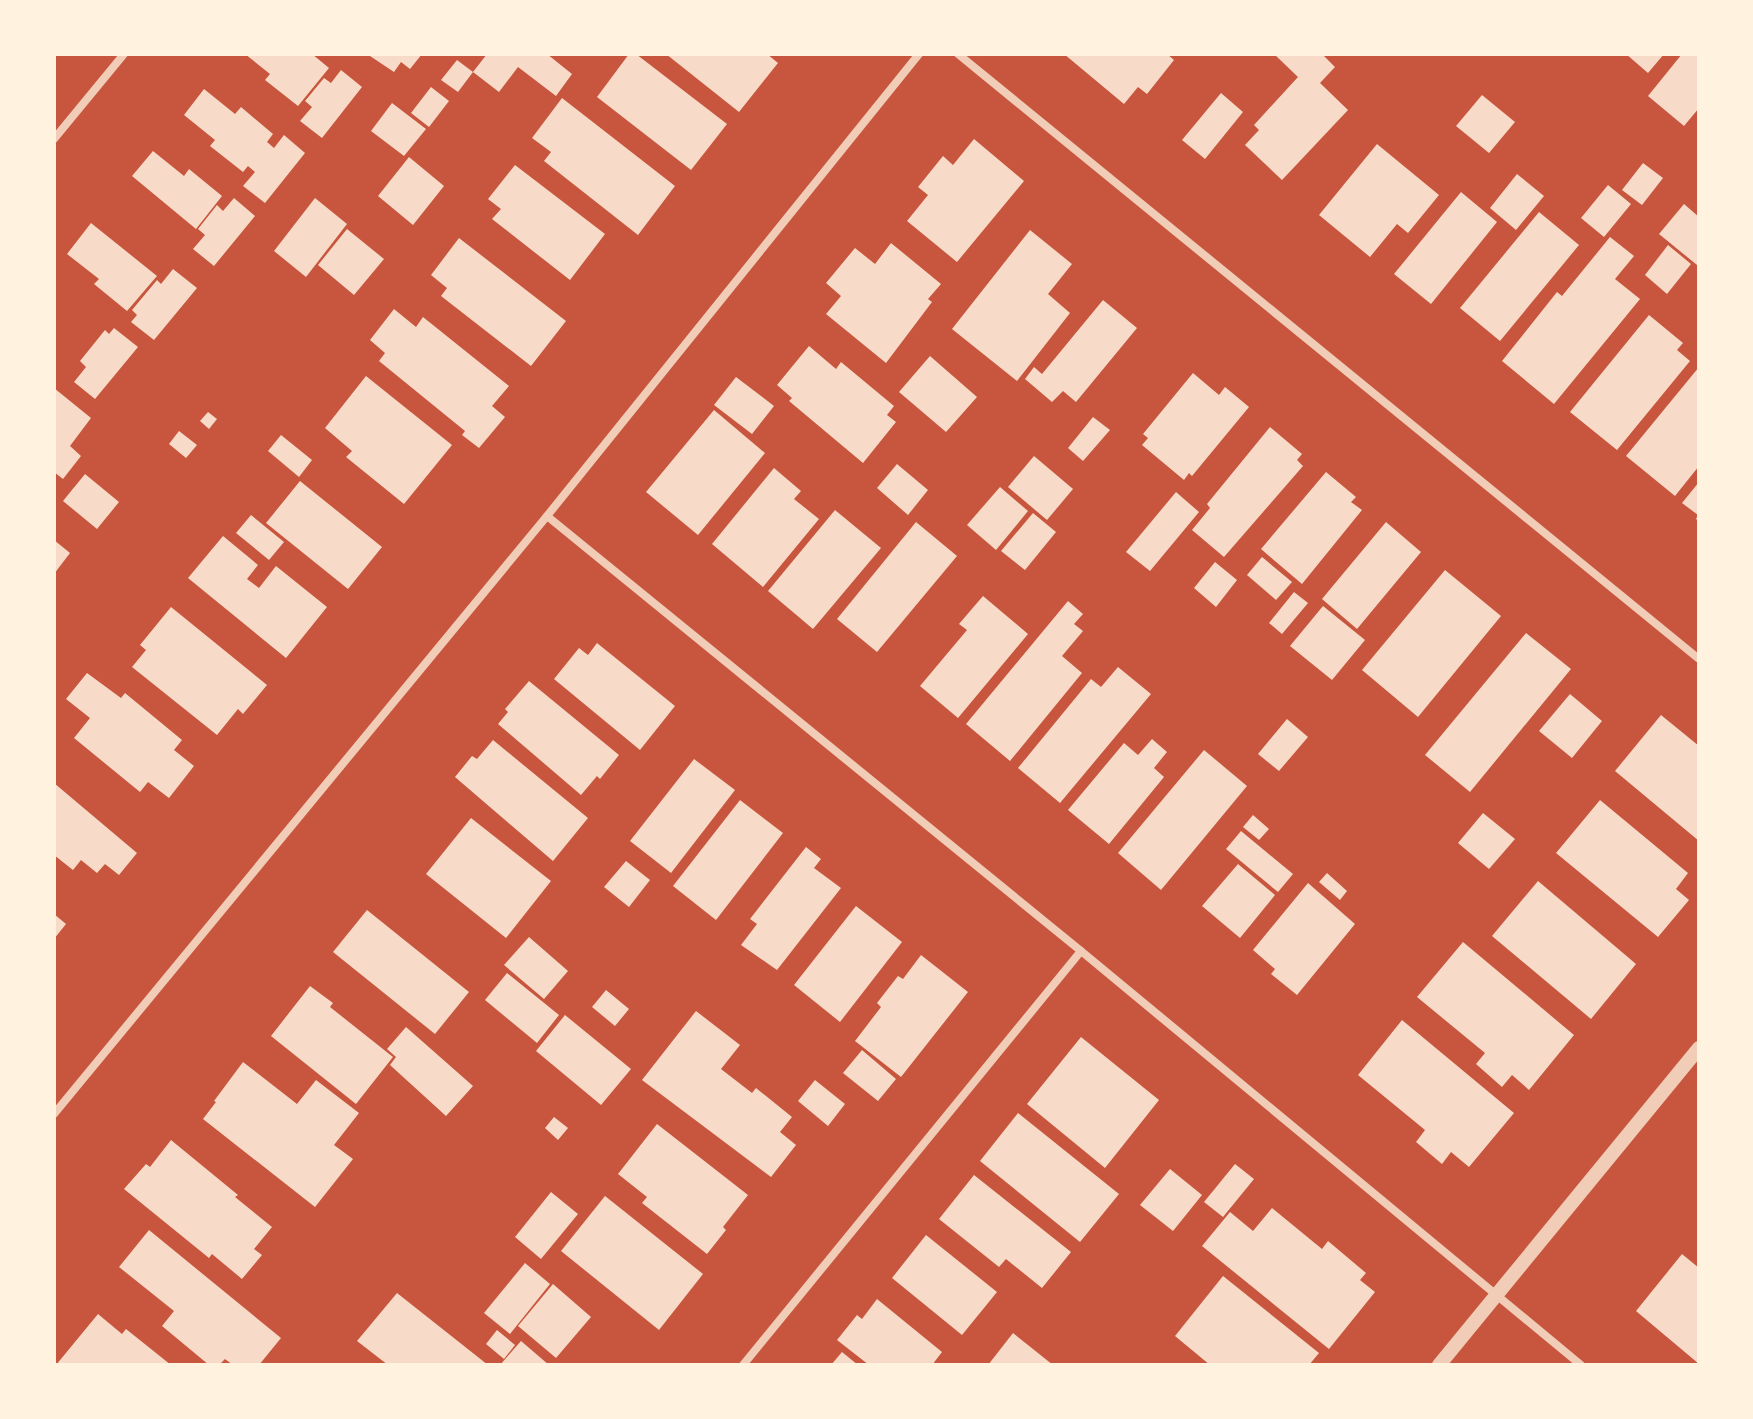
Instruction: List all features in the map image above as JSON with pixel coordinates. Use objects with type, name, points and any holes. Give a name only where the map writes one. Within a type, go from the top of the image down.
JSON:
[{"type":"street","points":[[54,139],[124,54]]},
{"type":"street","points":[[54,1114],[547,516],[919,54]]},
{"type":"street","points":[[958,54],[1699,659]]},
{"type":"street","points":[[547,516],[1081,951],[1581,1365]]},
{"type":"street","points":[[743,1365],[1081,951]]},
{"type":"street","points":[[1439,1365],[1699,1048]]},
{"type":"building","points":[[245,54],[312,54],[329,68],[298,106],[265,80],[270,74]]},
{"type":"building","points":[[367,54],[422,54],[410,69],[401,62],[394,72]]},
{"type":"building","points":[[487,54],[547,54],[572,74],[556,96],[518,67],[499,92],[473,72]]},
{"type":"building","points":[[629,54],[636,54],[727,124],[691,170],[597,97]]},
{"type":"building","points":[[666,54],[767,54],[778,63],[739,112]]},
{"type":"building","points":[[1064,54],[1167,54],[1174,60],[1147,94],[1138,87],[1124,104]]},
{"type":"building","points":[[1274,54],[1322,54],[1335,67],[1320,83],[1348,110],[1282,180],[1245,145],[1259,130],[1254,125],[1298,77]]},
{"type":"building","points":[[1626,54],[1664,54],[1648,73]]},
{"type":"building","points":[[1682,54],[1699,54],[1699,108],[1684,126],[1648,96]]},
{"type":"building","points":[[457,60],[473,72],[458,92],[441,80]]},
{"type":"building","points":[[341,70],[362,87],[322,138],[300,121],[312,107],[305,101],[324,78],[331,83]]},
{"type":"building","points":[[431,87],[449,101],[429,127],[411,113]]},
{"type":"building","points":[[204,89],[235,114],[241,107],[273,134],[267,142],[274,148],[284,135],[305,153],[265,203],[243,186],[255,172],[248,166],[243,172],[210,146],[215,140],[184,115]]},
{"type":"building","points":[[1221,93],[1243,112],[1205,159],[1182,140]]},
{"type":"building","points":[[1482,95],[1515,122],[1489,153],[1456,126]]},
{"type":"building","points":[[562,98],[675,186],[638,235],[544,161],[551,152],[532,138]]},
{"type":"building","points":[[392,103],[426,129],[404,156],[371,131]]},
{"type":"building","points":[[974,139],[1024,181],[957,262],[907,221],[928,195],[918,187],[943,156],[953,165]]},
{"type":"building","points":[[1377,144],[1439,195],[1408,233],[1397,224],[1370,257],[1319,215]]},
{"type":"building","points":[[153,151],[184,176],[189,169],[222,196],[196,229],[132,176]]},
{"type":"building","points":[[409,157],[444,186],[413,225],[378,196]]},
{"type":"building","points":[[1643,163],[1663,178],[1642,205],[1622,190]]},
{"type":"building","points":[[515,165],[605,234],[570,280],[492,219],[501,209],[488,199]]},
{"type":"building","points":[[1517,174],[1544,196],[1516,230],[1490,208]]},
{"type":"building","points":[[1608,185],[1631,204],[1604,237],[1581,218]]},
{"type":"building","points":[[1461,192],[1497,222],[1431,304],[1394,274]]},
{"type":"building","points":[[234,198],[255,216],[214,266],[193,249],[205,235],[198,229],[217,205],[223,211]]},
{"type":"building","points":[[315,198],[347,224],[306,277],[274,251]]},
{"type":"building","points":[[1684,204],[1699,217],[1697,265],[1659,234]]},
{"type":"building","points":[[1539,212],[1579,245],[1500,341],[1460,308]]},
{"type":"building","points":[[91,223],[157,276],[127,311],[94,284],[99,279],[67,254]]},
{"type":"building","points":[[347,229],[384,259],[354,295],[318,265]]},
{"type":"building","points":[[1030,230],[1072,264],[1048,294],[1070,313],[1017,381],[952,329]]},
{"type":"building","points":[[1610,237],[1634,256],[1615,279],[1640,299],[1554,404],[1502,361],[1557,292],[1562,296]]},
{"type":"building","points":[[459,238],[566,321],[531,366],[441,296],[447,288],[431,275]]},
{"type":"building","points":[[891,243],[941,284],[928,299],[932,302],[886,363],[826,314],[841,296],[826,283],[855,248],[875,264]]},
{"type":"building","points":[[1668,245],[1691,264],[1667,294],[1645,275]]},
{"type":"building","points":[[173,269],[197,288],[154,340],[131,322],[137,315],[132,310],[157,280],[161,284]]},
{"type":"building","points":[[1103,300],[1137,328],[1076,402],[1063,391],[1052,402],[1025,379],[1034,367],[1042,374]]},
{"type":"building","points":[[394,309],[416,327],[423,317],[509,386],[492,406],[505,417],[479,448],[462,435],[465,431],[379,361],[385,353],[370,340]]},
{"type":"building","points":[[1649,315],[1683,343],[1677,350],[1690,361],[1617,450],[1570,412]]},
{"type":"building","points":[[114,328],[138,347],[95,399],[74,382],[86,367],[80,361],[105,330],[109,334]]},
{"type":"building","points":[[809,346],[836,369],[841,362],[894,406],[887,415],[896,422],[863,463],[789,401],[792,398],[777,385]]},
{"type":"building","points":[[930,356],[977,397],[946,432],[899,392]]},
{"type":"building","points":[[1699,367],[1699,466],[1675,496],[1626,456]]},
{"type":"building","points":[[1193,373],[1219,395],[1225,387],[1249,407],[1192,476],[1189,473],[1184,480],[1142,445],[1148,438],[1143,434]]},
{"type":"building","points":[[366,376],[452,445],[404,504],[346,457],[352,451],[325,428]]},
{"type":"building","points":[[736,377],[774,406],[752,434],[714,405]]},
{"type":"building","points":[[54,388],[91,418],[70,446],[81,456],[63,479],[54,472]]},
{"type":"building","points":[[714,410],[765,453],[698,535],[646,492]]},
{"type":"building","points":[[208,412],[217,419],[209,429],[200,421]]},
{"type":"building","points":[[1093,417],[1110,430],[1083,461],[1068,448]]},
{"type":"building","points":[[1270,427],[1302,454],[1297,460],[1303,466],[1224,557],[1192,530],[1210,508],[1207,504]]},
{"type":"building","points":[[179,431],[197,445],[186,458],[169,444]]},
{"type":"building","points":[[281,435],[312,460],[299,477],[268,451]]},
{"type":"building","points":[[1034,456],[1073,489],[1047,520],[1008,487]]},
{"type":"building","points":[[897,464],[928,490],[908,515],[877,488]]},
{"type":"building","points":[[774,468],[801,491],[794,499],[819,519],[763,587],[712,544]]},
{"type":"building","points":[[1326,472],[1356,497],[1351,502],[1362,510],[1302,584],[1261,549]]},
{"type":"building","points":[[85,474],[119,502],[97,529],[63,501]]},
{"type":"building","points":[[300,481],[382,547],[348,589],[266,523]]},
{"type":"building","points":[[1699,482],[1699,521],[1696,519],[1698,515],[1682,503]]},
{"type":"building","points":[[1000,487],[1028,511],[996,550],[967,525]]},
{"type":"building","points":[[1176,492],[1199,512],[1150,571],[1126,552]]},
{"type":"building","points":[[835,510],[881,548],[813,629],[768,591]]},
{"type":"building","points":[[1033,513],[1056,532],[1025,570],[1001,551]]},
{"type":"building","points":[[251,515],[284,542],[269,560],[236,533]]},
{"type":"building","points":[[916,522],[957,556],[877,652],[837,619]]},
{"type":"building","points":[[1386,522],[1421,552],[1357,629],[1322,599]]},
{"type":"building","points":[[223,536],[258,565],[247,579],[259,588],[276,566],[327,607],[286,658],[188,578]]},
{"type":"building","points":[[54,540],[70,553],[54,574]]},
{"type":"building","points":[[1262,557],[1292,582],[1276,600],[1247,575]]},
{"type":"building","points":[[1215,562],[1237,580],[1216,607],[1194,588]]},
{"type":"building","points":[[1445,570],[1501,616],[1418,717],[1362,670]]},
{"type":"building","points":[[1294,592],[1308,603],[1282,634],[1269,623]]},
{"type":"building","points":[[983,596],[1028,634],[958,718],[920,686],[967,630],[959,624]]},
{"type":"building","points":[[1068,601],[1083,614],[1074,624],[1083,631],[1062,656],[1082,673],[1010,761],[966,724]]},
{"type":"building","points":[[1323,606],[1365,640],[1332,680],[1290,646]]},
{"type":"building","points":[[171,607],[267,685],[243,714],[238,709],[217,735],[132,667],[146,650],[140,645]]},
{"type":"building","points":[[1526,633],[1571,669],[1470,792],[1425,755]]},
{"type":"building","points":[[597,643],[675,706],[640,750],[554,679],[579,648],[588,655]]},
{"type":"building","points":[[1118,667],[1151,694],[1060,803],[1018,768],[1091,679],[1101,687]]},
{"type":"building","points":[[87,673],[121,698],[125,693],[182,740],[174,750],[194,766],[169,798],[148,782],[140,792],[74,738],[90,718],[66,699]]},
{"type":"building","points":[[529,681],[619,755],[600,779],[597,776],[581,795],[498,724],[508,712],[505,709]]},
{"type":"building","points":[[1570,694],[1602,721],[1572,758],[1539,731]]},
{"type":"building","points":[[1661,715],[1699,746],[1699,841],[1615,771]]},
{"type":"building","points":[[1287,719],[1308,737],[1279,771],[1258,754]]},
{"type":"building","points":[[1152,739],[1167,752],[1154,768],[1164,777],[1109,844],[1068,810],[1124,743],[1138,755]]},
{"type":"building","points":[[493,740],[588,818],[553,861],[455,777],[472,756],[477,759]]},
{"type":"building","points":[[1204,750],[1247,786],[1161,890],[1118,853]]},
{"type":"building","points":[[694,759],[735,790],[671,873],[630,841]]},
{"type":"building","points":[[54,783],[137,853],[119,875],[105,864],[97,873],[81,860],[73,870],[54,855]]},
{"type":"building","points":[[740,800],[783,833],[716,920],[673,886]]},
{"type":"building","points":[[1600,800],[1688,873],[1676,889],[1689,900],[1658,937],[1556,853]]},
{"type":"building","points":[[1483,813],[1515,839],[1489,869],[1458,843]]},
{"type":"building","points":[[1253,815],[1269,829],[1259,840],[1243,827]]},
{"type":"building","points":[[471,818],[551,881],[506,938],[426,874]]},
{"type":"building","points":[[1241,831],[1293,874],[1278,892],[1226,849]]},
{"type":"building","points":[[806,847],[821,859],[814,868],[841,888],[777,970],[741,945],[757,924],[750,919]]},
{"type":"building","points":[[626,861],[650,880],[629,907],[604,887]]},
{"type":"building","points":[[1238,864],[1275,895],[1240,938],[1202,906]]},
{"type":"building","points":[[1327,873],[1347,891],[1340,900],[1319,882]]},
{"type":"building","points":[[1538,881],[1636,964],[1591,1019],[1492,936]]},
{"type":"building","points":[[1308,883],[1355,924],[1297,995],[1271,974],[1275,969],[1253,950]]},
{"type":"building","points":[[856,906],[902,942],[840,1022],[794,985]]},
{"type":"building","points":[[367,910],[469,992],[435,1034],[333,952]]},
{"type":"building","points":[[54,914],[66,924],[54,939]]},
{"type":"building","points":[[529,937],[568,971],[544,999],[504,965]]},
{"type":"building","points":[[1463,942],[1574,1035],[1529,1090],[1512,1075],[1502,1087],[1476,1064],[1485,1053],[1417,997]]},
{"type":"building","points":[[921,955],[968,992],[901,1077],[855,1041],[881,1007],[877,1003],[898,976],[903,979]]},
{"type":"building","points":[[507,973],[559,1015],[537,1043],[485,1000]]},
{"type":"building","points":[[310,986],[333,1003],[330,1007],[393,1057],[356,1104],[271,1036]]},
{"type":"building","points":[[606,990],[629,1009],[615,1026],[592,1007]]},
{"type":"building","points":[[696,1011],[740,1045],[721,1069],[752,1093],[756,1088],[792,1117],[780,1132],[796,1145],[771,1177],[642,1080]]},
{"type":"building","points":[[565,1015],[631,1069],[601,1105],[536,1051]]},
{"type":"building","points":[[1402,1020],[1514,1113],[1469,1167],[1451,1152],[1442,1164],[1416,1142],[1425,1130],[1358,1075]]},
{"type":"building","points":[[406,1027],[473,1086],[446,1116],[390,1065],[396,1057],[387,1049]]},
{"type":"building","points":[[1081,1037],[1159,1100],[1105,1168],[1027,1104]]},
{"type":"building","points":[[862,1050],[896,1079],[878,1101],[843,1073]]},
{"type":"building","points":[[243,1062],[297,1104],[316,1080],[359,1113],[334,1145],[353,1159],[315,1207],[203,1119]]},
{"type":"building","points":[[815,1080],[845,1104],[828,1126],[798,1101]]},
{"type":"building","points":[[1018,1113],[1119,1194],[1080,1242],[980,1161]]},
{"type":"building","points":[[554,1117],[568,1128],[558,1140],[545,1128]]},
{"type":"building","points":[[657,1124],[748,1195],[707,1254],[642,1203],[647,1197],[618,1174]]},
{"type":"building","points":[[171,1140],[272,1227],[254,1249],[262,1255],[242,1279],[212,1254],[209,1258],[124,1189],[146,1164],[150,1167]]},
{"type":"building","points":[[1235,1164],[1254,1179],[1223,1217],[1204,1202]]},
{"type":"building","points":[[1170,1169],[1202,1195],[1173,1231],[1140,1205]]},
{"type":"building","points":[[974,1175],[1071,1252],[1042,1288],[1006,1259],[999,1267],[939,1219]]},
{"type":"building","points":[[551,1192],[578,1214],[541,1259],[515,1237]]},
{"type":"building","points":[[605,1196],[703,1274],[659,1330],[561,1251]]},
{"type":"building","points":[[1272,1208],[1322,1249],[1328,1241],[1366,1273],[1360,1280],[1375,1292],[1329,1349],[1202,1246],[1230,1212],[1253,1231]]},
{"type":"building","points":[[149,1230],[281,1338],[259,1365],[233,1365],[225,1359],[219,1365],[209,1365],[162,1326],[174,1311],[119,1267]]},
{"type":"building","points":[[926,1235],[997,1292],[962,1335],[892,1278]]},
{"type":"building","points":[[1682,1254],[1699,1268],[1699,1364],[1636,1311]]},
{"type":"building","points":[[525,1263],[550,1284],[510,1334],[484,1313]]},
{"type":"building","points":[[1223,1276],[1319,1353],[1309,1365],[1210,1365],[1175,1336]]},
{"type":"building","points":[[553,1284],[591,1317],[556,1358],[518,1326]]},
{"type":"building","points":[[397,1293],[488,1365],[388,1365],[357,1341]]},
{"type":"building","points":[[877,1299],[942,1352],[932,1365],[869,1365],[837,1340],[857,1315],[862,1319]]},
{"type":"building","points":[[98,1314],[122,1334],[126,1329],[171,1365],[56,1365]]},
{"type":"building","points":[[497,1330],[515,1345],[504,1359],[486,1344]]},
{"type":"building","points":[[1013,1333],[1053,1365],[988,1365]]},
{"type":"building","points":[[521,1341],[549,1365],[500,1365]]},
{"type":"building","points":[[842,1352],[858,1365],[831,1365]]}]
